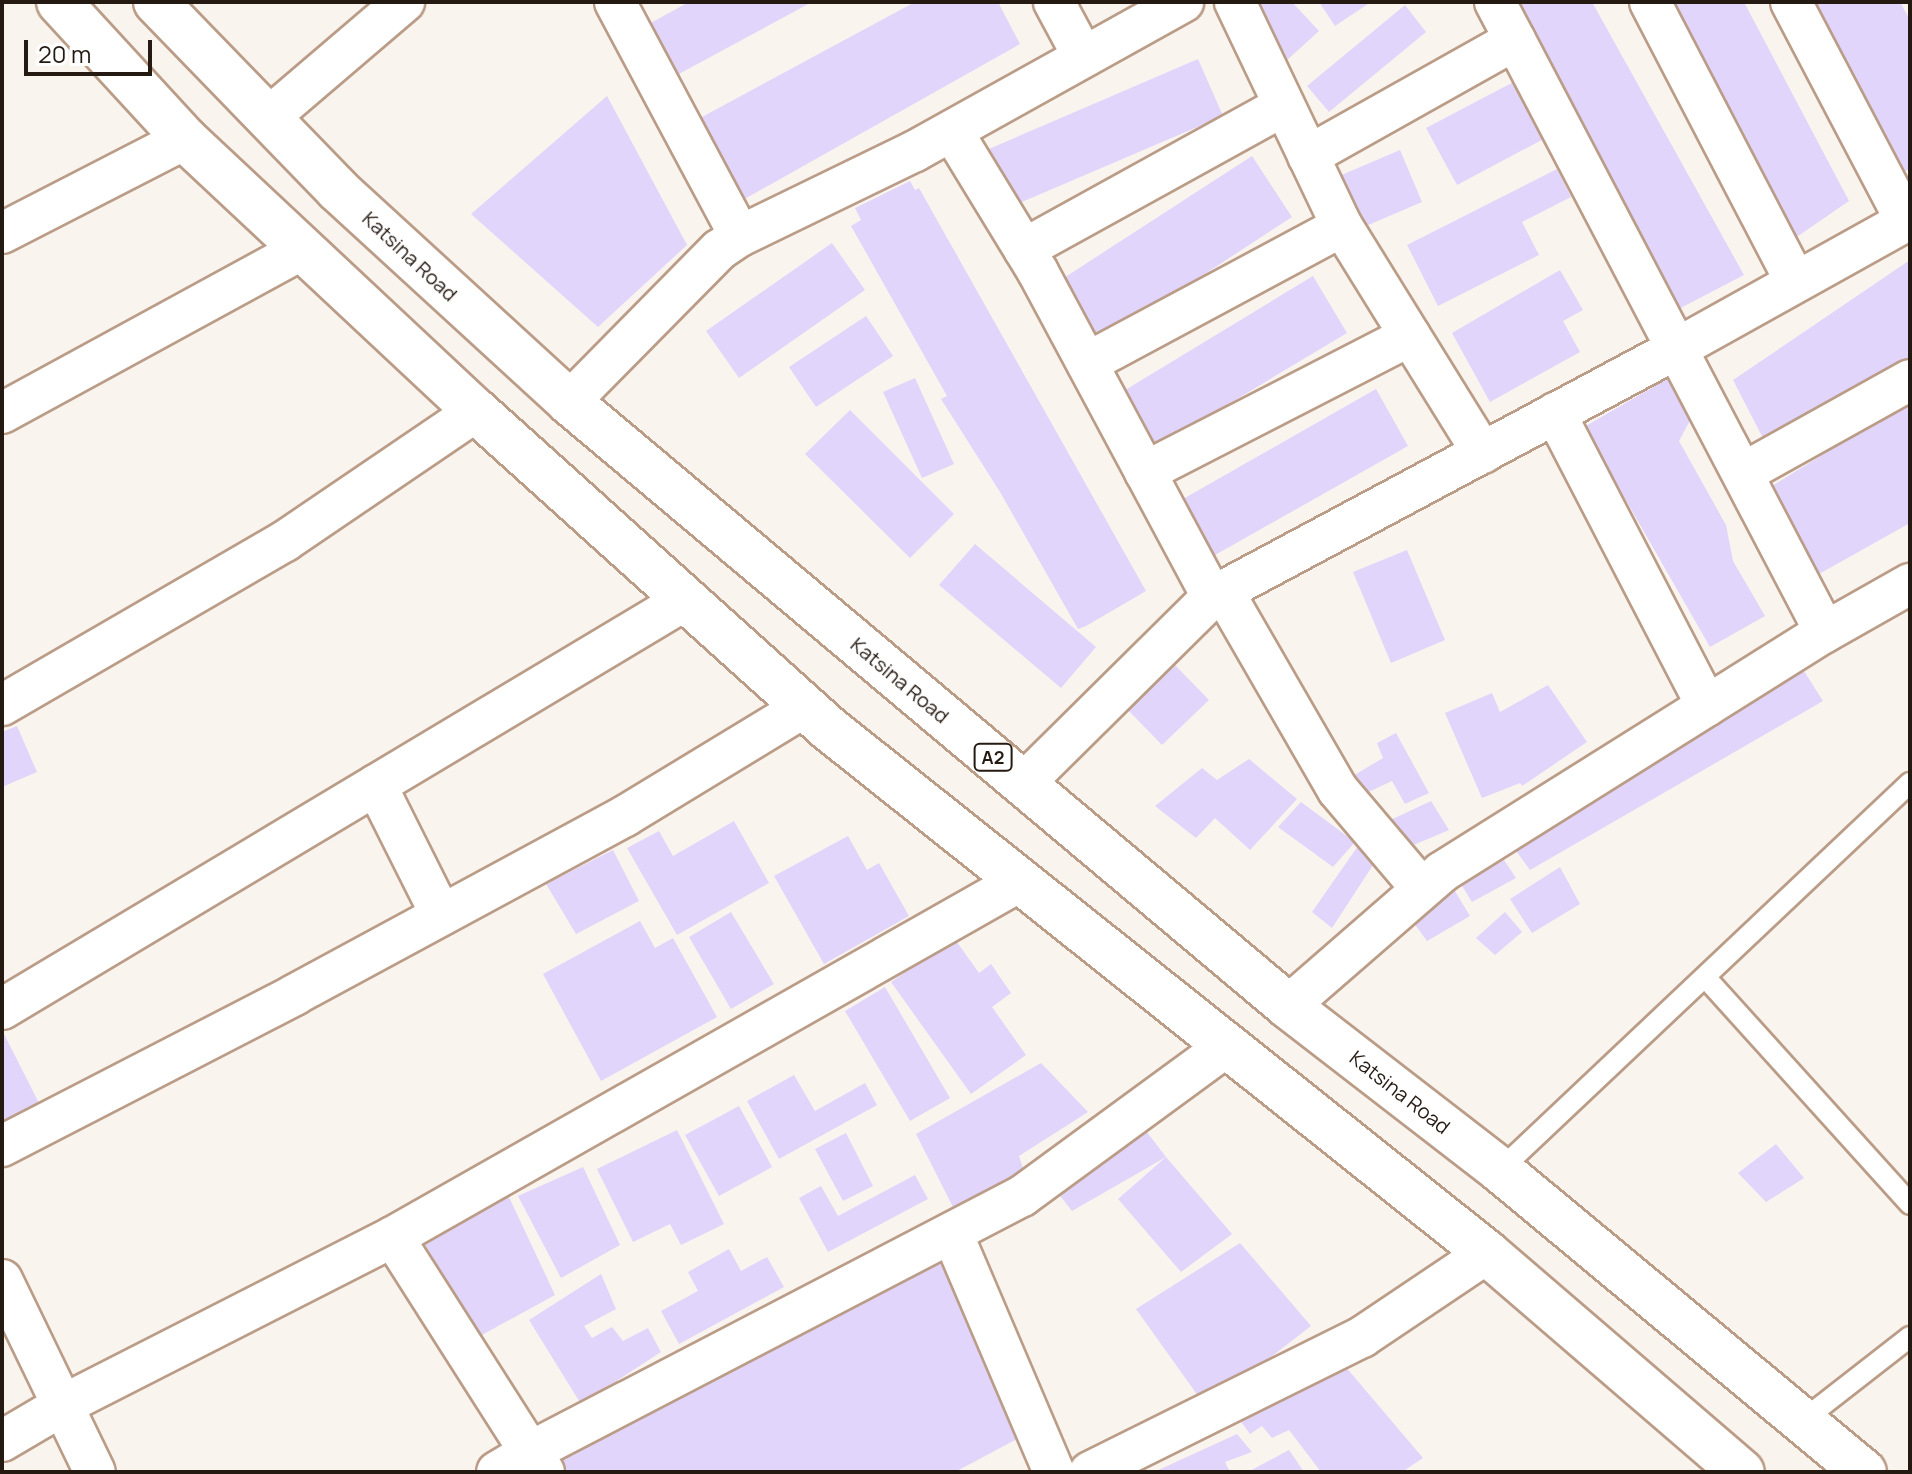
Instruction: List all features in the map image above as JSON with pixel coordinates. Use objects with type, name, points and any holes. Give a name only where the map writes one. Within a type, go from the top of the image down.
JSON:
[{"type":"highway","points":[[59,2],[185,139],[476,411],[804,707],[1487,1253],[1742,1472]]},
{"type":"highway","name":"Katsina Road","points":[[156,2],[338,190],[569,402],[1288,1006],[1500,1170],[1864,1472]]},
{"type":"street","points":[[268,118],[404,2]]},
{"type":"street","points":[[615,2],[740,236]]},
{"type":"street","points":[[1054,2],[1083,56]]},
{"type":"street","points":[[569,402],[719,250],[740,236],[952,131],[1183,2]]},
{"type":"street","points":[[1235,2],[1342,226],[1483,453]]},
{"type":"street","points":[[1495,2],[1676,349],[1745,472],[1825,632]]},
{"type":"street","points":[[1650,2],[1795,281]]},
{"type":"street","points":[[1024,783],[1218,594],[1676,349],[1908,220],[1791,2]]},
{"type":"street","points":[[1308,156],[1515,40]]},
{"type":"street","points":[[1024,249],[1283,106]]},
{"type":"street","points":[[952,131],[1024,249],[1145,472],[1338,790],[1421,888]]},
{"type":"street","points":[[2,233],[185,139]]},
{"type":"street","points":[[1087,363],[1342,226]]},
{"type":"street","points":[[2,413],[303,249]]},
{"type":"street","points":[[1145,472],[1410,336]]},
{"type":"street","points":[[1745,472],[1910,380]]},
{"type":"street","points":[[2,705],[285,541],[476,411]]},
{"type":"street","points":[[1555,413],[1707,706]]},
{"type":"street","points":[[1288,1006],[1421,888],[1825,632],[1910,584]]},
{"type":"street","points":[[2,1009],[685,600]]},
{"type":"street","points":[[2,1146],[625,816],[804,707]]},
{"type":"street","points":[[376,785],[441,915]]},
{"type":"street","points":[[2,1441],[63,1405],[393,1237],[1022,880]]},
{"type":"street","points":[[393,1237],[524,1465],[1022,1196],[1227,1046]]},
{"type":"street","points":[[952,1233],[1054,1472]]},
{"type":"street","points":[[1090,1472],[1362,1337],[1487,1253]]},
{"type":"street","points":[[2,1280],[95,1472]]},
{"type":"lane","points":[[1500,1170],[1910,783]]},
{"type":"lane","points":[[1705,977],[1910,1204]]},
{"type":"lane","points":[[1802,1421],[1910,1337]]},
{"type":"building","points":[[689,2],[812,2],[664,82],[636,31]]},
{"type":"building","points":[[915,2],[998,2],[1020,44],[734,205],[689,124]]},
{"type":"building","points":[[1257,2],[1292,2],[1319,31],[1286,61],[1244,14]]},
{"type":"building","points":[[1319,2],[1371,2],[1335,26]]},
{"type":"building","points":[[1499,2],[1592,2],[1744,275],[1671,313]]},
{"type":"building","points":[[1663,2],[1744,2],[1849,201],[1785,245]]},
{"type":"building","points":[[1808,2],[1900,2],[1910,20],[1910,169],[1900,173]]},
{"type":"building","points":[[1405,5],[1426,32],[1329,112],[1307,86]]},
{"type":"building","points":[[1198,59],[1223,116],[1001,211],[977,154]]},
{"type":"building","points":[[1523,77],[1553,134],[1457,185],[1426,128]]},
{"type":"building","points":[[607,96],[687,245],[598,327],[471,214]]},
{"type":"building","points":[[1400,150],[1422,202],[1352,232],[1330,180]]},
{"type":"building","points":[[1252,156],[1292,217],[1096,345],[1056,283]]},
{"type":"building","points":[[1557,169],[1571,197],[1522,222],[1539,255],[1438,306],[1407,245]]},
{"type":"building","points":[[910,181],[915,190],[919,188],[1146,591],[1086,626],[1078,629],[1000,492],[941,399],[947,396],[851,226],[861,220],[855,208]]},
{"type":"building","points":[[832,243],[865,290],[739,378],[706,331]]},
{"type":"building","points":[[1910,260],[1910,358],[1765,442],[1733,380]]},
{"type":"building","points":[[1560,270],[1583,310],[1563,321],[1580,352],[1490,402],[1452,333]]},
{"type":"building","points":[[1313,276],[1347,333],[1145,454],[1112,398]]},
{"type":"building","points":[[866,316],[893,356],[816,407],[789,367]]},
{"type":"building","points":[[1674,375],[1695,411],[1679,441],[1726,525],[1733,561],[1765,616],[1710,647],[1584,427]]},
{"type":"building","points":[[915,378],[954,464],[922,478],[883,392]]},
{"type":"building","points":[[1376,389],[1408,446],[1201,563],[1169,507]]},
{"type":"building","points":[[1910,401],[1910,523],[1819,574],[1767,489]]},
{"type":"building","points":[[850,410],[954,514],[910,558],[805,454]]},
{"type":"building","points":[[975,544],[1096,647],[1061,688],[939,585]]},
{"type":"building","points":[[1407,550],[1445,640],[1391,663],[1353,572]]},
{"type":"building","points":[[1173,663],[1209,700],[1162,745],[1126,708]]},
{"type":"building","points":[[1804,671],[1823,701],[1530,870],[1514,848],[1607,788]]},
{"type":"building","points":[[1548,685],[1587,742],[1522,786],[1520,783],[1482,798],[1445,713],[1492,693],[1500,712]]},
{"type":"building","points":[[17,726],[37,772],[2,787],[2,732]]},
{"type":"building","points":[[1396,733],[1429,793],[1405,804],[1392,781],[1362,795],[1351,777],[1383,758],[1377,743]]},
{"type":"building","points":[[1249,759],[1297,799],[1250,850],[1215,818],[1196,838],[1155,806],[1202,768],[1217,780]]},
{"type":"building","points":[[1431,801],[1449,830],[1404,849],[1384,823]]},
{"type":"building","points":[[1301,802],[1355,842],[1333,867],[1278,827]]},
{"type":"building","points":[[734,821],[769,883],[677,935],[627,848],[659,831],[673,856]]},
{"type":"building","points":[[848,836],[867,870],[879,863],[909,916],[824,964],[774,876]]},
{"type":"building","points":[[1358,846],[1375,862],[1332,928],[1312,912]]},
{"type":"building","points":[[613,850],[639,901],[576,934],[546,884]]},
{"type":"building","points":[[1504,860],[1516,878],[1472,902],[1461,884]]},
{"type":"building","points":[[1560,867],[1580,904],[1532,933],[1510,899]]},
{"type":"building","points":[[1453,888],[1470,916],[1427,941],[1408,915]]},
{"type":"building","points":[[731,912],[774,984],[731,1009],[689,937]]},
{"type":"building","points":[[1505,912],[1522,932],[1495,955],[1476,938]]},
{"type":"building","points":[[640,921],[655,948],[673,938],[717,1017],[601,1081],[543,974]]},
{"type":"building","points":[[954,938],[979,973],[991,964],[1011,993],[992,1007],[1026,1055],[971,1094],[891,982]]},
{"type":"building","points":[[885,987],[950,1098],[910,1121],[845,1011]]},
{"type":"building","points":[[2,1030],[41,1107],[2,1127]]},
{"type":"building","points":[[1041,1063],[1088,1112],[1019,1156],[1024,1171],[953,1207],[916,1134]]},
{"type":"building","points":[[794,1075],[815,1111],[865,1083],[877,1105],[779,1159],[747,1101]]},
{"type":"building","points":[[739,1106],[772,1167],[719,1196],[685,1135]]},
{"type":"building","points":[[1133,1114],[1166,1157],[1072,1211],[1046,1178]]},
{"type":"building","points":[[677,1130],[724,1224],[681,1245],[670,1224],[633,1242],[597,1169]]},
{"type":"building","points":[[846,1133],[873,1186],[843,1201],[815,1149]]},
{"type":"building","points":[[1776,1144],[1804,1178],[1766,1202],[1738,1173]]},
{"type":"building","points":[[1166,1157],[1232,1234],[1181,1272],[1118,1199]]},
{"type":"building","points":[[583,1167],[620,1245],[561,1278],[518,1196]]},
{"type":"building","points":[[915,1175],[928,1199],[828,1252],[799,1198],[821,1186],[838,1216]]},
{"type":"building","points":[[508,1195],[555,1295],[480,1336],[425,1245]]},
{"type":"building","points":[[1240,1243],[1311,1326],[1206,1407],[1136,1309]]},
{"type":"building","points":[[729,1249],[741,1271],[767,1257],[784,1287],[679,1344],[661,1311],[698,1291],[688,1272]]},
{"type":"building","points":[[939,1257],[978,1339],[1017,1439],[955,1472],[562,1472],[548,1451]]},
{"type":"building","points":[[601,1274],[616,1309],[584,1326],[592,1338],[612,1327],[623,1341],[648,1328],[661,1352],[581,1404],[529,1320]]},
{"type":"building","points":[[1339,1359],[1423,1458],[1402,1472],[1321,1472],[1289,1430],[1272,1438],[1262,1426],[1250,1434],[1228,1404]]},
{"type":"building","points":[[1237,1434],[1252,1452],[1225,1462],[1230,1472],[1154,1472]]},
{"type":"building","points":[[1289,1450],[1304,1472],[1248,1472]]}]
